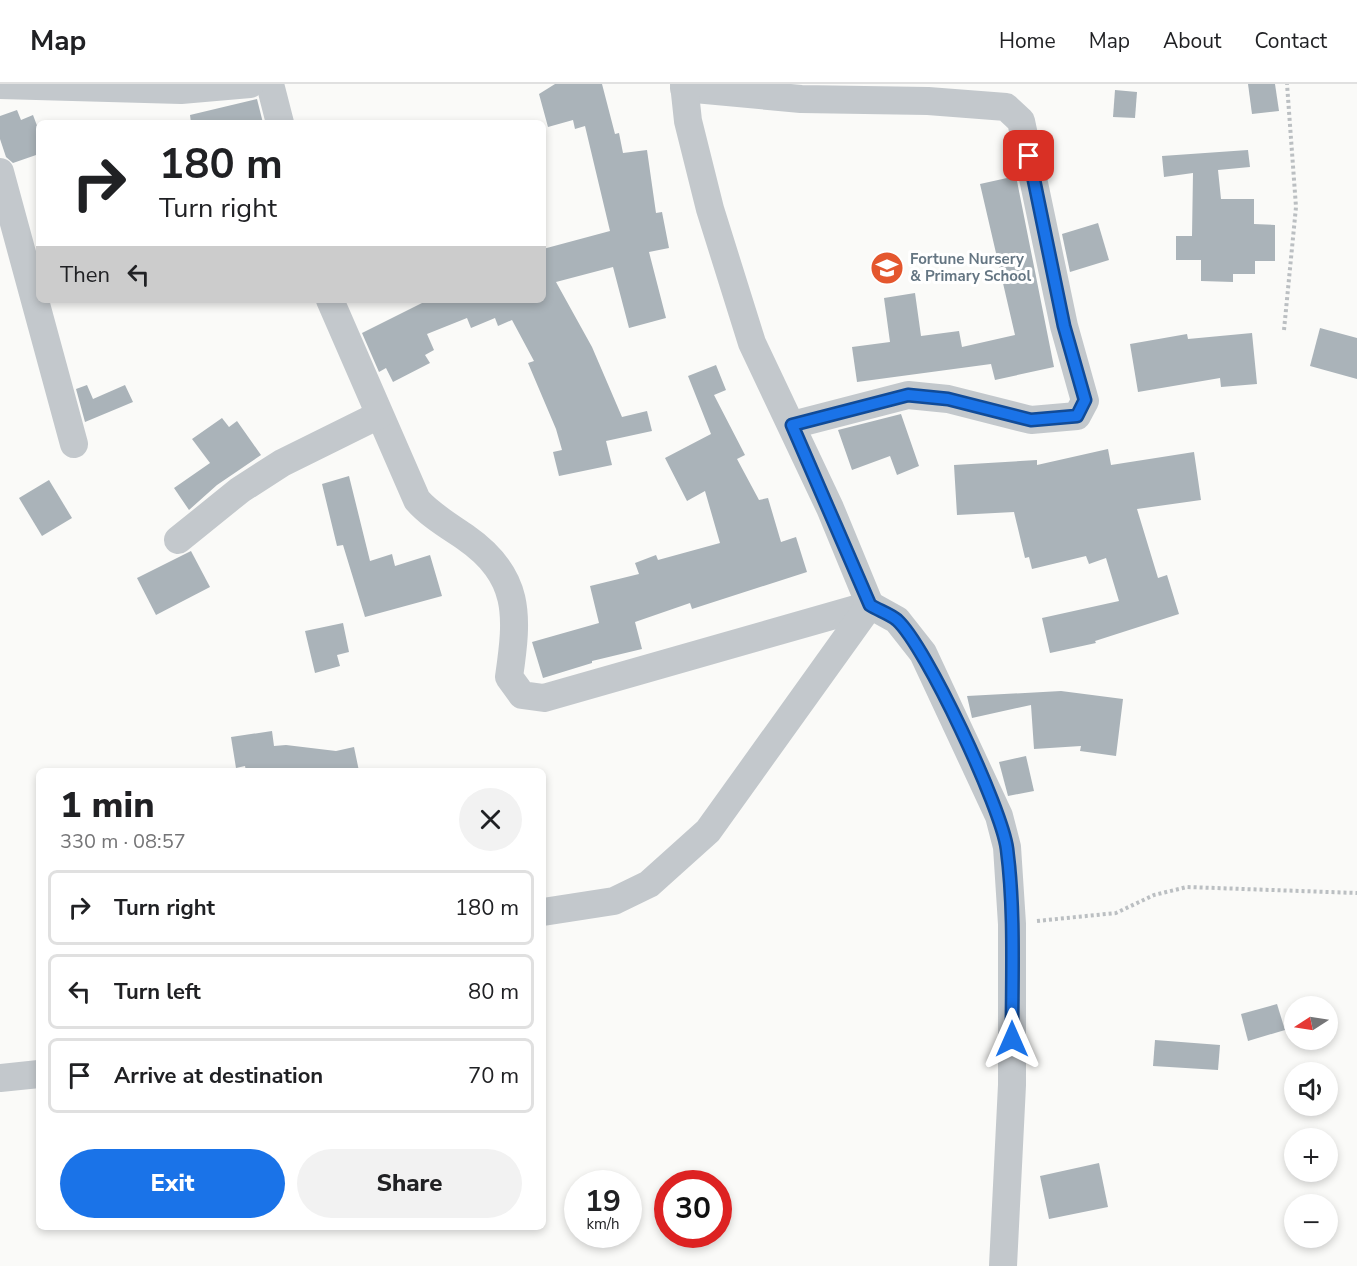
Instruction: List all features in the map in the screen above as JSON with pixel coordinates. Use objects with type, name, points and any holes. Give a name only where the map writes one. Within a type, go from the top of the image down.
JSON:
[{"type":"street","points":[[0,85],[189,90],[250,84]]},
{"type":"street","points":[[270,84],[279,120]]},
{"type":"street","points":[[792,425],[908,395],[948,399],[1031,420],[1077,416],[1085,400],[1064,326],[1021,122],[1006,107],[928,101],[801,99],[684,86],[693,143],[735,293],[752,344],[792,425],[870,605],[897,620],[923,653],[999,816],[1007,847],[1012,924],[1012,1085],[1003,1266]]},
{"type":"street","points":[[0,172],[74,444]]},
{"type":"street","points":[[331,303],[417,500],[431,513],[485,550],[500,568],[512,597],[515,633],[508,677],[522,695],[544,698],[870,605]]},
{"type":"street","points":[[178,540],[265,473],[379,415]]},
{"type":"street","points":[[546,912],[614,901],[649,884],[708,831],[870,605]]},
{"type":"street","points":[[0,1077],[36,1074]]},
{"type":"path","points":[[1284,330],[1296,207],[1287,84]]},
{"type":"path","points":[[1012,924],[1116,913],[1154,895],[1187,887],[1357,893]]},
{"type":"building","points":[[555,84],[602,84],[615,134],[619,133],[623,153],[647,150],[656,213],[662,212],[669,248],[649,252],[666,318],[629,328],[613,267],[556,282],[592,347],[622,417],[647,411],[652,431],[606,441],[612,465],[559,476],[553,452],[562,450],[556,429],[528,363],[534,361],[512,320],[498,326],[495,318],[471,328],[467,318],[427,334],[434,350],[425,355],[430,363],[393,382],[386,368],[379,372],[362,333],[422,303],[546,303],[546,248],[610,231],[585,126],[575,129],[573,120],[548,127],[539,94]]},
{"type":"building","points":[[1248,84],[1275,84],[1279,111],[1252,114]]},
{"type":"building","points":[[1115,90],[1137,92],[1135,118],[1113,117]]},
{"type":"building","points":[[257,99],[262,120],[191,120],[190,115]]},
{"type":"building","points":[[17,110],[21,120],[33,115],[36,123],[36,155],[13,163],[6,157],[0,139],[0,116]]},
{"type":"building","points":[[1248,150],[1250,167],[1218,170],[1221,199],[1254,199],[1254,224],[1275,225],[1275,261],[1255,261],[1255,274],[1233,274],[1233,282],[1201,281],[1201,260],[1176,260],[1176,236],[1192,236],[1193,173],[1164,177],[1162,156]]},
{"type":"building","points":[[1016,176],[1054,367],[995,380],[991,364],[857,382],[852,347],[890,342],[884,298],[915,293],[921,336],[959,331],[962,347],[1015,335],[980,184]]},
{"type":"building","points":[[1098,223],[1109,260],[1070,272],[1062,234]]},
{"type":"building","points":[[1320,328],[1357,338],[1357,379],[1310,366]]},
{"type":"building","points":[[1252,333],[1257,384],[1221,387],[1220,378],[1138,392],[1130,344],[1187,334],[1188,339]]},
{"type":"building","points":[[716,365],[726,390],[714,395],[745,455],[737,459],[759,500],[768,498],[781,542],[796,537],[807,572],[692,609],[690,603],[635,622],[642,649],[592,661],[592,663],[543,678],[532,642],[599,623],[590,586],[639,574],[635,563],[656,555],[658,560],[720,543],[705,491],[687,501],[665,458],[711,434],[688,376]]},
{"type":"building","points":[[87,385],[93,399],[125,385],[133,402],[85,422],[76,389]]},
{"type":"building","points":[[901,414],[919,466],[897,475],[890,456],[852,470],[838,430]]},
{"type":"building","points":[[222,418],[229,427],[237,421],[261,455],[217,485],[189,510],[174,488],[210,463],[192,439]]},
{"type":"building","points":[[1108,449],[1111,465],[1194,452],[1201,500],[1137,509],[1158,578],[1167,575],[1179,614],[1095,641],[1096,643],[1050,653],[1042,618],[1119,601],[1106,558],[1089,564],[1086,556],[1032,569],[1029,557],[1025,558],[1014,512],[957,515],[954,465],[1037,460],[1037,465]]},
{"type":"building","points":[[349,476],[370,561],[392,554],[395,566],[430,555],[442,596],[365,617],[343,545],[337,546],[322,484]]},
{"type":"building","points":[[49,480],[72,518],[42,536],[19,498]]},
{"type":"building","points":[[191,551],[210,587],[156,615],[137,578]]},
{"type":"building","points":[[343,623],[349,652],[337,655],[340,666],[315,673],[305,631]]},
{"type":"building","points":[[1061,691],[1123,699],[1116,756],[1080,751],[1081,746],[1034,749],[1031,705],[972,718],[967,696]]},
{"type":"building","points":[[272,731],[274,746],[286,745],[336,751],[354,747],[358,768],[245,768],[245,766],[236,768],[231,737]]},
{"type":"building","points":[[1026,756],[1034,791],[1008,796],[999,762]]},
{"type":"building","points":[[1277,1004],[1284,1030],[1248,1041],[1241,1014]]},
{"type":"building","points":[[1155,1040],[1220,1045],[1218,1070],[1153,1066]]},
{"type":"building","points":[[1099,1163],[1108,1207],[1049,1219],[1040,1176]]},
{"type":"place","name":"Fortune Nursery & Primary School","points":[[887,268]]},
{"type":"route","points":[[1012,1039],[1012,924],[1007,847],[999,816],[923,653],[897,620],[870,605],[851,556],[792,425],[908,395],[948,399],[1031,420],[1077,416],[1085,400],[1064,326],[1029,156]]}]
